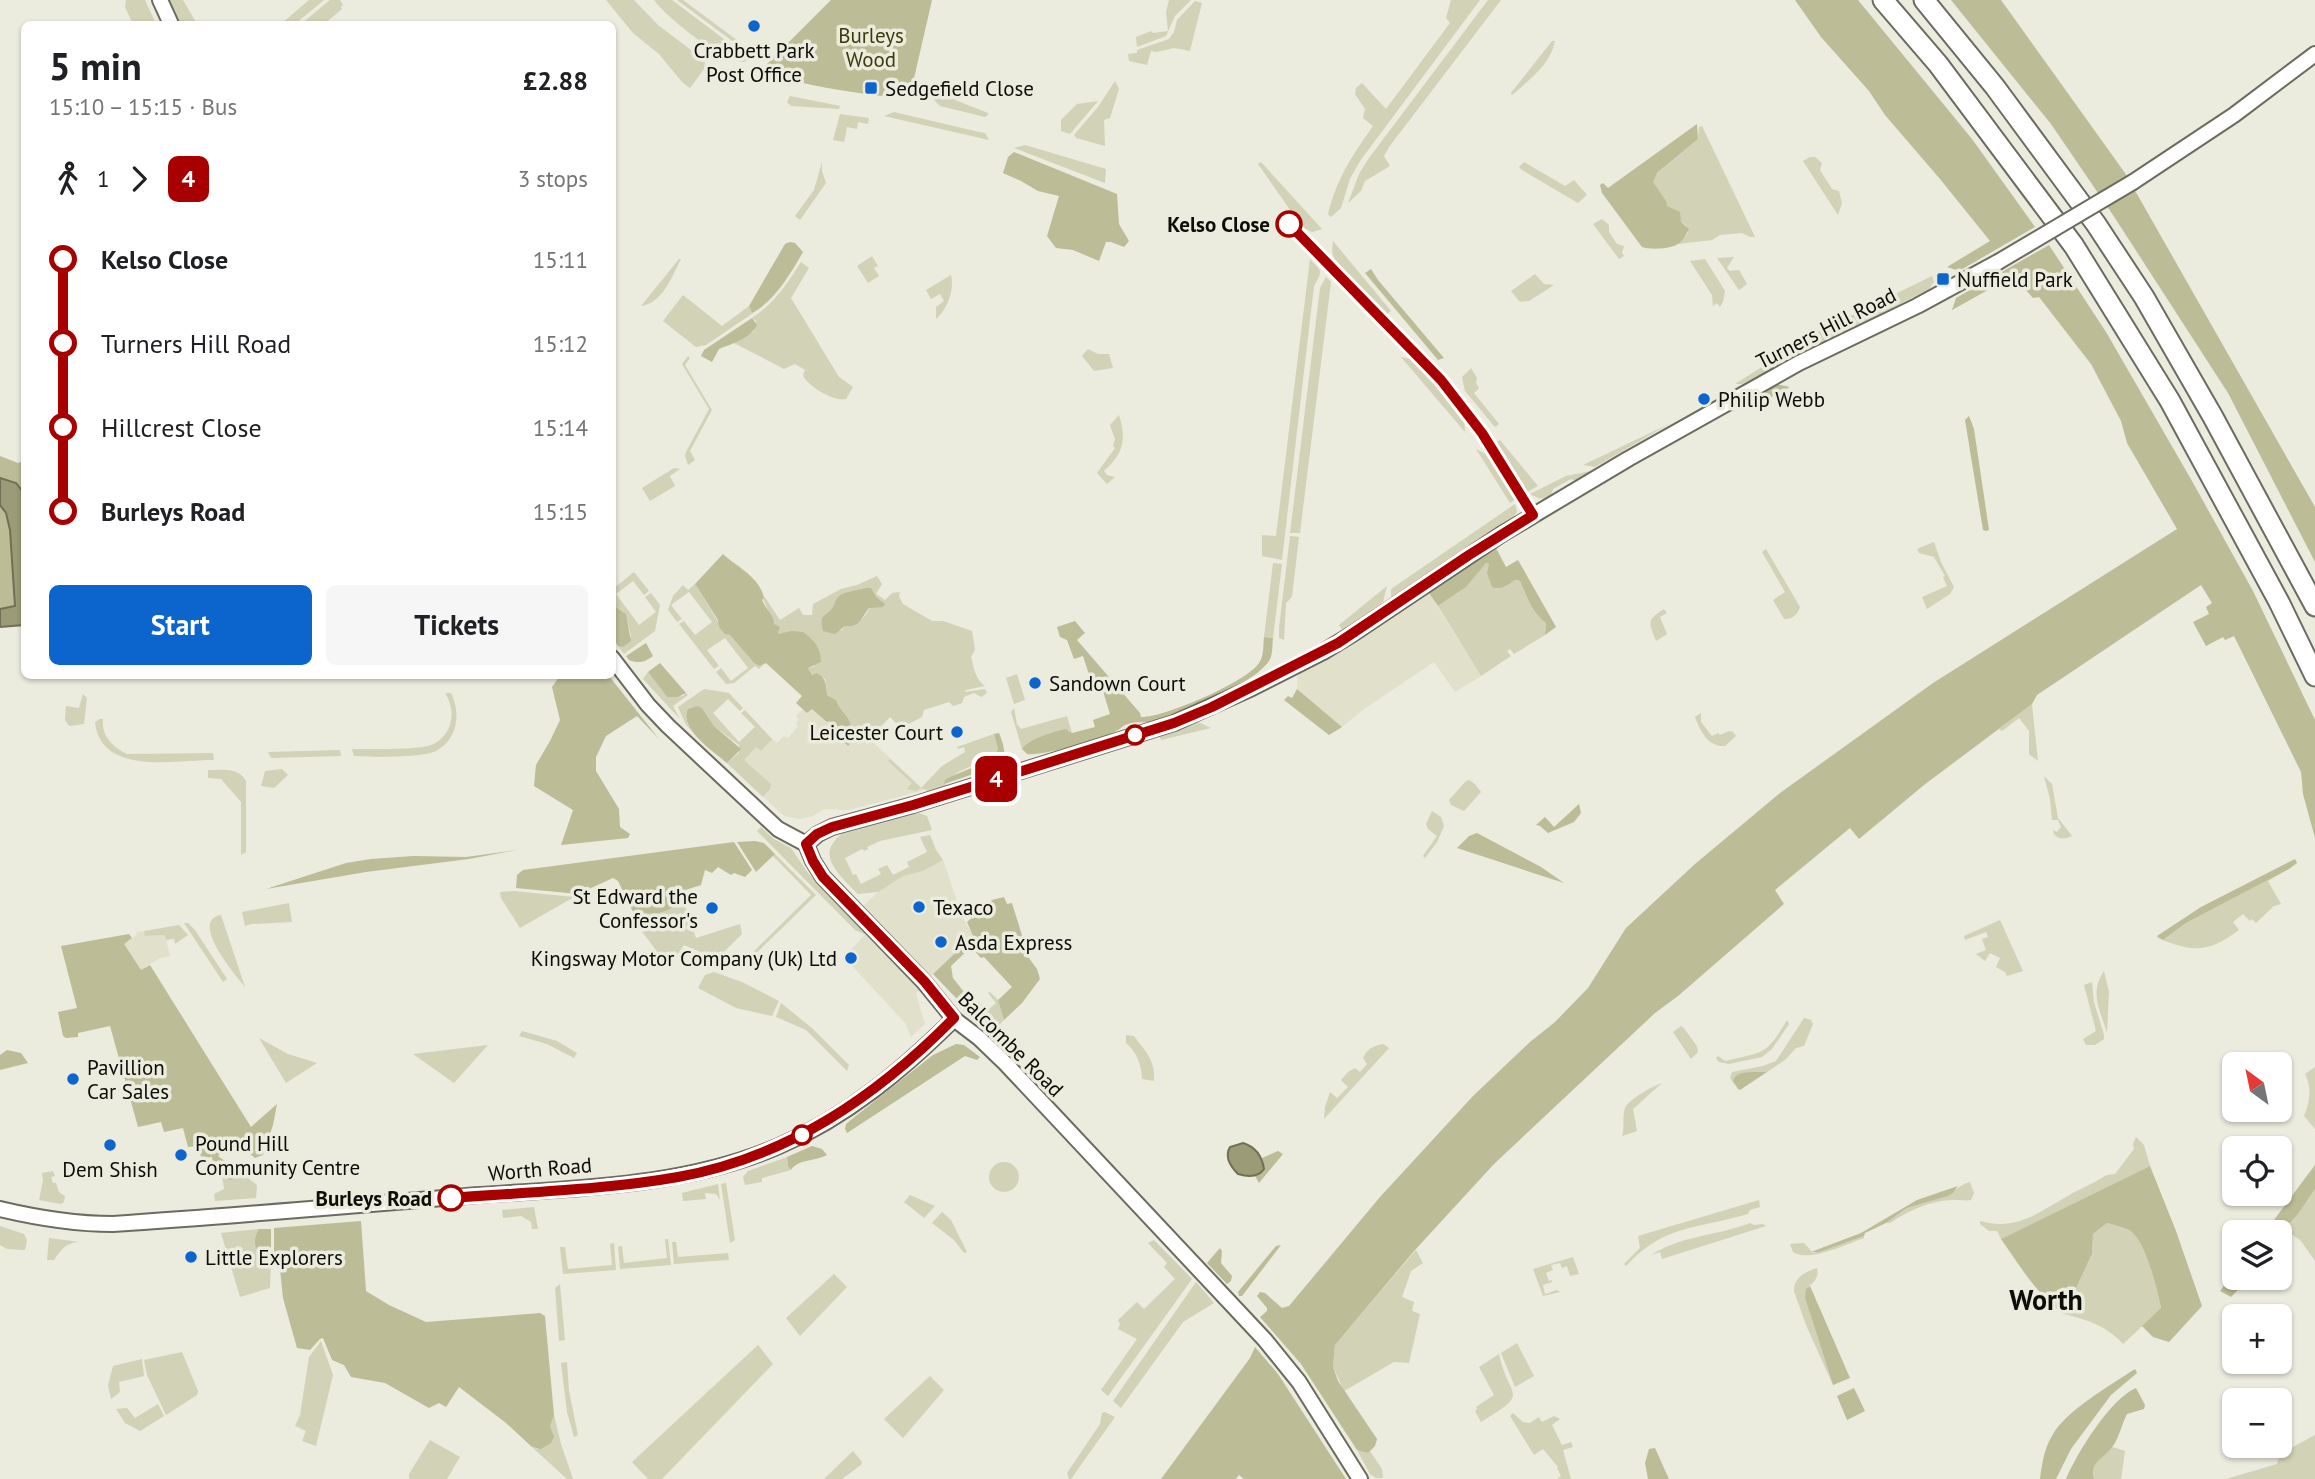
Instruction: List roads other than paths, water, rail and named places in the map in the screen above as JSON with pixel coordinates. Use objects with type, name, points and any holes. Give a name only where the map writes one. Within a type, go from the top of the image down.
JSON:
[{"type":"highway","points":[[1883,0],[1938,64],[2074,246],[2169,401],[2279,602],[2315,676]]},
{"type":"highway","points":[[1924,0],[1995,87],[2096,224],[2137,286],[2213,417],[2315,606]]},
{"type":"street","points":[[160,0],[170,21]]},
{"type":"street","name":"Turners Hill Road","points":[[806,844],[817,834],[832,827],[922,803],[1174,723],[1252,688],[1354,633],[1502,534],[1628,459],[1787,370],[1917,306],[1998,262],[2133,182],[2234,115],[2315,54]]},
{"type":"street","points":[[616,664],[668,726],[778,829],[806,844]]},
{"type":"street","name":"Balcombe Road","points":[[806,844],[823,877],[925,982],[954,1018],[1005,1063],[1277,1354],[1293,1373],[1360,1479]]},
{"type":"street","name":"Worth Road","points":[[0,1209],[50,1220],[113,1224],[680,1177],[752,1156],[827,1122],[878,1087],[954,1018]]},
{"type":"place","name":"Crabbett Park Post Office","points":[[754,26]]},
{"type":"place","name":"Sedgefield Close","points":[[871,88]]},
{"type":"place","name":"Kelso Close","points":[[1289,224]]},
{"type":"place","name":"Nuffield Park","points":[[1943,279]]},
{"type":"place","name":"Philip Webb","points":[[1704,399]]},
{"type":"place","name":"Sandown Court","points":[[1035,683]]},
{"type":"place","name":"Leicester Court","points":[[957,732]]},
{"type":"place","name":"Texaco","points":[[919,907]]},
{"type":"place","name":"St Edward the Confessor's","points":[[712,908]]},
{"type":"place","name":"Asda Express","points":[[941,942]]},
{"type":"place","name":"Kingsway Motor Company (Uk) Ltd","points":[[851,958]]},
{"type":"place","name":"Pavillion Car Sales","points":[[73,1079]]},
{"type":"place","name":"Dem Shish","points":[[110,1145]]},
{"type":"place","name":"Pound Hill Community Centre","points":[[181,1155]]},
{"type":"place","name":"Burleys Road","points":[[451,1198]]},
{"type":"place","name":"Little Explorers","points":[[191,1257]]},
{"type":"district","name":"Worth","points":[[2046,1299]]},
{"type":"park label","name":"Burleys Wood","points":[[871,47]]}]
